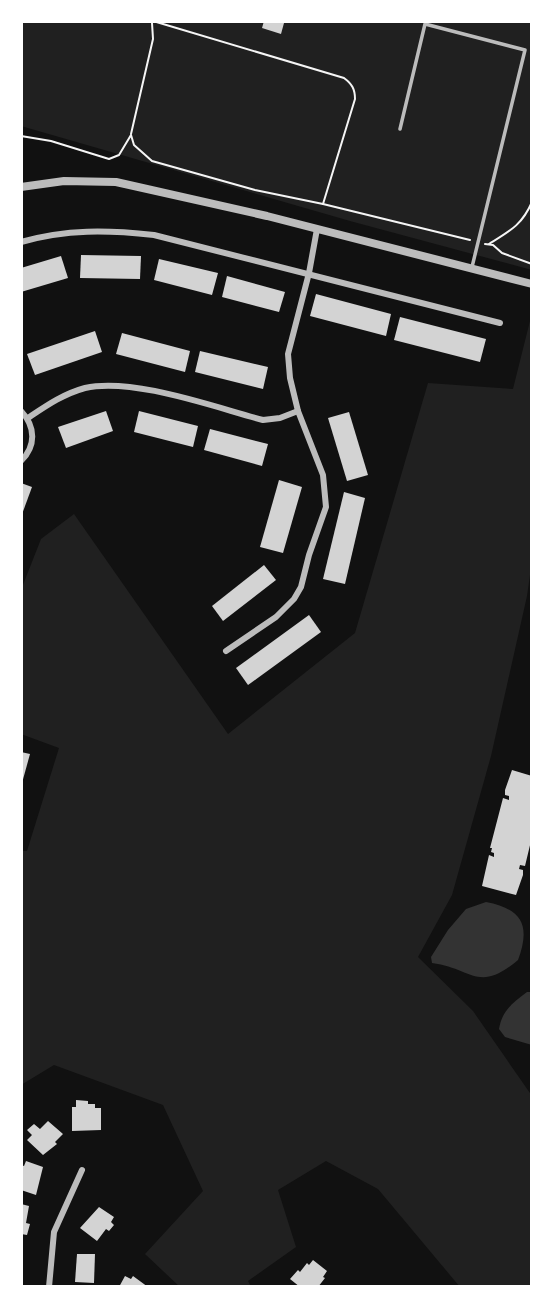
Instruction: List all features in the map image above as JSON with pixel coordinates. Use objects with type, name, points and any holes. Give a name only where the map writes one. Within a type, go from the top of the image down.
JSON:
[{"type":"street","points":[[21,187],[64,181],[116,182],[173,193],[532,284]]},
{"type":"street","points":[[226,651],[276,617],[294,599],[301,587],[326,507],[323,475],[298,411],[290,378],[288,354],[309,273],[317,229]]},
{"type":"street","points":[[21,242],[70,231],[154,235],[499,323]]},
{"type":"street","points":[[28,418],[58,398],[83,389],[110,384],[142,388],[263,420],[280,418],[298,411]]},
{"type":"street","points":[[21,411],[32,428],[32,446],[21,461]]},
{"type":"street","points":[[49,1287],[54,1231],[82,1170]]},
{"type":"lane","points":[[400,129],[425,24],[526,50],[471,269]]},
{"type":"path","points":[[21,136],[51,141],[109,159],[119,155],[131,135],[153,39],[153,21],[344,78],[351,83],[355,90],[355,99],[323,204]]},
{"type":"path","points":[[131,135],[134,145],[152,161],[255,190],[488,244],[502,253],[532,264]]},
{"type":"path","points":[[488,244],[509,232],[525,218],[532,202]]},
{"type":"shaded area","points":[[21,21],[532,21],[532,270],[350,221],[21,126]]},
{"type":"shaded area","points":[[532,313],[532,561],[527,596],[491,756],[452,895],[418,957],[473,1011],[532,1096],[532,1287],[460,1287],[378,1189],[326,1161],[278,1190],[296,1247],[248,1281],[251,1287],[180,1287],[145,1254],[203,1191],[163,1105],[54,1065],[21,1085],[21,851],[27,851],[59,748],[21,734],[21,590],[41,539],[74,514],[228,734],[355,633],[428,383],[513,389]]},
{"type":"shaded area","points":[[486,902],[508,909],[520,920],[524,937],[518,960],[493,976],[484,977],[432,963],[431,957],[448,930],[466,909]]},
{"type":"shaded area","points":[[527,992],[532,992],[532,1045],[505,1037],[499,1029],[508,1008]]},
{"type":"building","points":[[264,21],[284,23],[281,34],[262,28]]},
{"type":"building","points":[[81,255],[141,256],[140,279],[80,278]]},
{"type":"building","points":[[61,256],[68,278],[21,292],[21,268]]},
{"type":"building","points":[[159,259],[218,273],[212,295],[154,280]]},
{"type":"building","points":[[227,276],[285,292],[279,312],[222,297]]},
{"type":"building","points":[[316,294],[391,314],[386,336],[310,316]]},
{"type":"building","points":[[400,317],[486,339],[480,362],[394,340]]},
{"type":"building","points":[[95,331],[102,352],[35,375],[27,354]]},
{"type":"building","points":[[122,333],[190,351],[185,372],[116,354]]},
{"type":"building","points":[[200,351],[268,367],[263,389],[195,372]]},
{"type":"building","points":[[106,411],[113,431],[66,448],[58,427]]},
{"type":"building","points":[[139,411],[198,426],[193,447],[134,432]]},
{"type":"building","points":[[349,412],[368,475],[347,481],[328,418]]},
{"type":"building","points":[[210,429],[268,444],[262,466],[204,450]]},
{"type":"building","points":[[279,480],[302,487],[283,553],[260,547]]},
{"type":"building","points":[[21,483],[32,487],[21,517]]},
{"type":"building","points":[[344,492],[365,498],[345,584],[323,579]]},
{"type":"building","points":[[264,565],[276,580],[223,621],[212,606]]},
{"type":"building","points":[[309,615],[321,632],[248,685],[236,668]]},
{"type":"building","points":[[21,752],[30,754],[22,783],[21,783]]},
{"type":"building","points":[[512,770],[532,776],[531,841],[525,866],[520,865],[519,869],[523,870],[523,875],[516,895],[482,886],[489,855],[494,857],[490,848],[503,798],[509,800],[505,790]]},
{"type":"building","points":[[76,1100],[88,1101],[88,1104],[95,1104],[95,1108],[101,1108],[101,1130],[72,1131],[72,1107],[76,1107]]},
{"type":"building","points":[[48,1121],[63,1134],[55,1142],[57,1144],[43,1155],[27,1140],[32,1135],[27,1130],[34,1124],[40,1129]]},
{"type":"building","points":[[26,1161],[43,1167],[36,1195],[21,1190],[21,1165],[24,1166]]},
{"type":"building","points":[[21,1204],[29,1206],[26,1223],[30,1224],[27,1235],[21,1234]]},
{"type":"building","points":[[99,1207],[114,1217],[111,1222],[114,1225],[109,1231],[106,1229],[97,1241],[80,1228]]},
{"type":"building","points":[[77,1254],[95,1254],[94,1283],[75,1282]]},
{"type":"building","points":[[313,1260],[327,1271],[323,1277],[325,1278],[318,1287],[300,1287],[290,1279]]},
{"type":"building","points":[[125,1276],[131,1279],[133,1276],[148,1287],[119,1287]]}]
